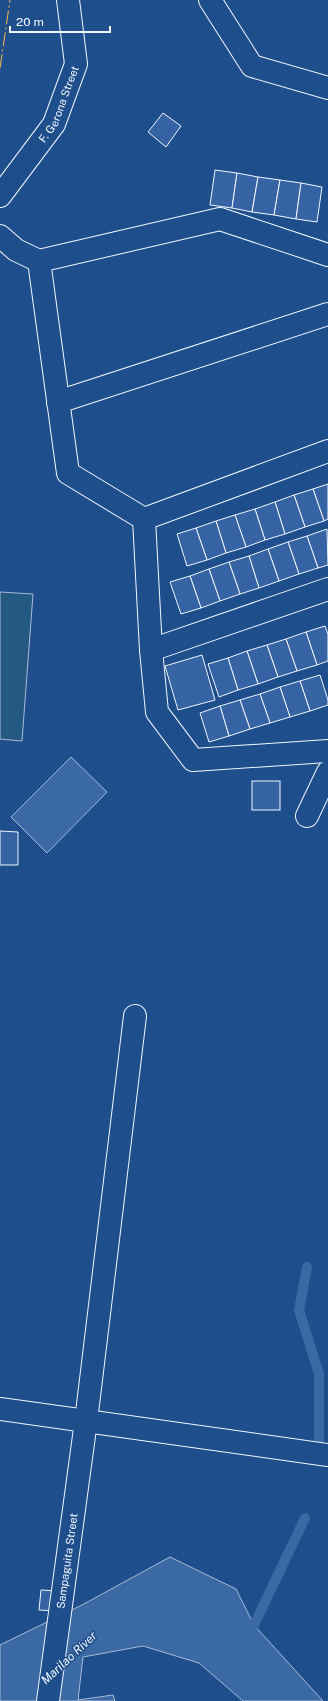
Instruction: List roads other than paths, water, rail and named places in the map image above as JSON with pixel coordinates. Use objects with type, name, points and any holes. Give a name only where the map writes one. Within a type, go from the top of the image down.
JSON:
[{"type":"street","name":"F. Gerona Street","points":[[0,196],[54,124],[76,64],[68,0]]},
{"type":"street","points":[[210,0],[252,66],[328,88]]},
{"type":"street","points":[[0,236],[16,250],[39,261],[220,219],[328,255]]},
{"type":"street","points":[[39,261],[68,473],[144,519]]},
{"type":"street","points":[[58,402],[328,314]]},
{"type":"street","points":[[144,519],[328,451]]},
{"type":"street","points":[[144,519],[151,650],[157,712],[193,760],[328,751]]},
{"type":"street","points":[[151,650],[328,589]]},
{"type":"street","points":[[307,816],[328,772]]},
{"type":"street","name":"Sampaguita Street","points":[[48,1701],[86,1422],[135,1016]]},
{"type":"street","points":[[0,1410],[328,1455]]},
{"type":"water","points":[[71,757],[107,792],[47,853],[11,817]]},
{"type":"water","name":"Marilao River","points":[[170,1557],[236,1589],[254,1625],[323,1701],[243,1701],[199,1663],[143,1646],[83,1657],[78,1700],[113,1695],[115,1701],[0,1701],[0,1645],[82,1605]]},
{"type":"waterway","points":[[307,1267],[299,1310],[319,1374],[319,1448]]},
{"type":"waterway","points":[[245,1635],[254,1625],[305,1518]]}]
